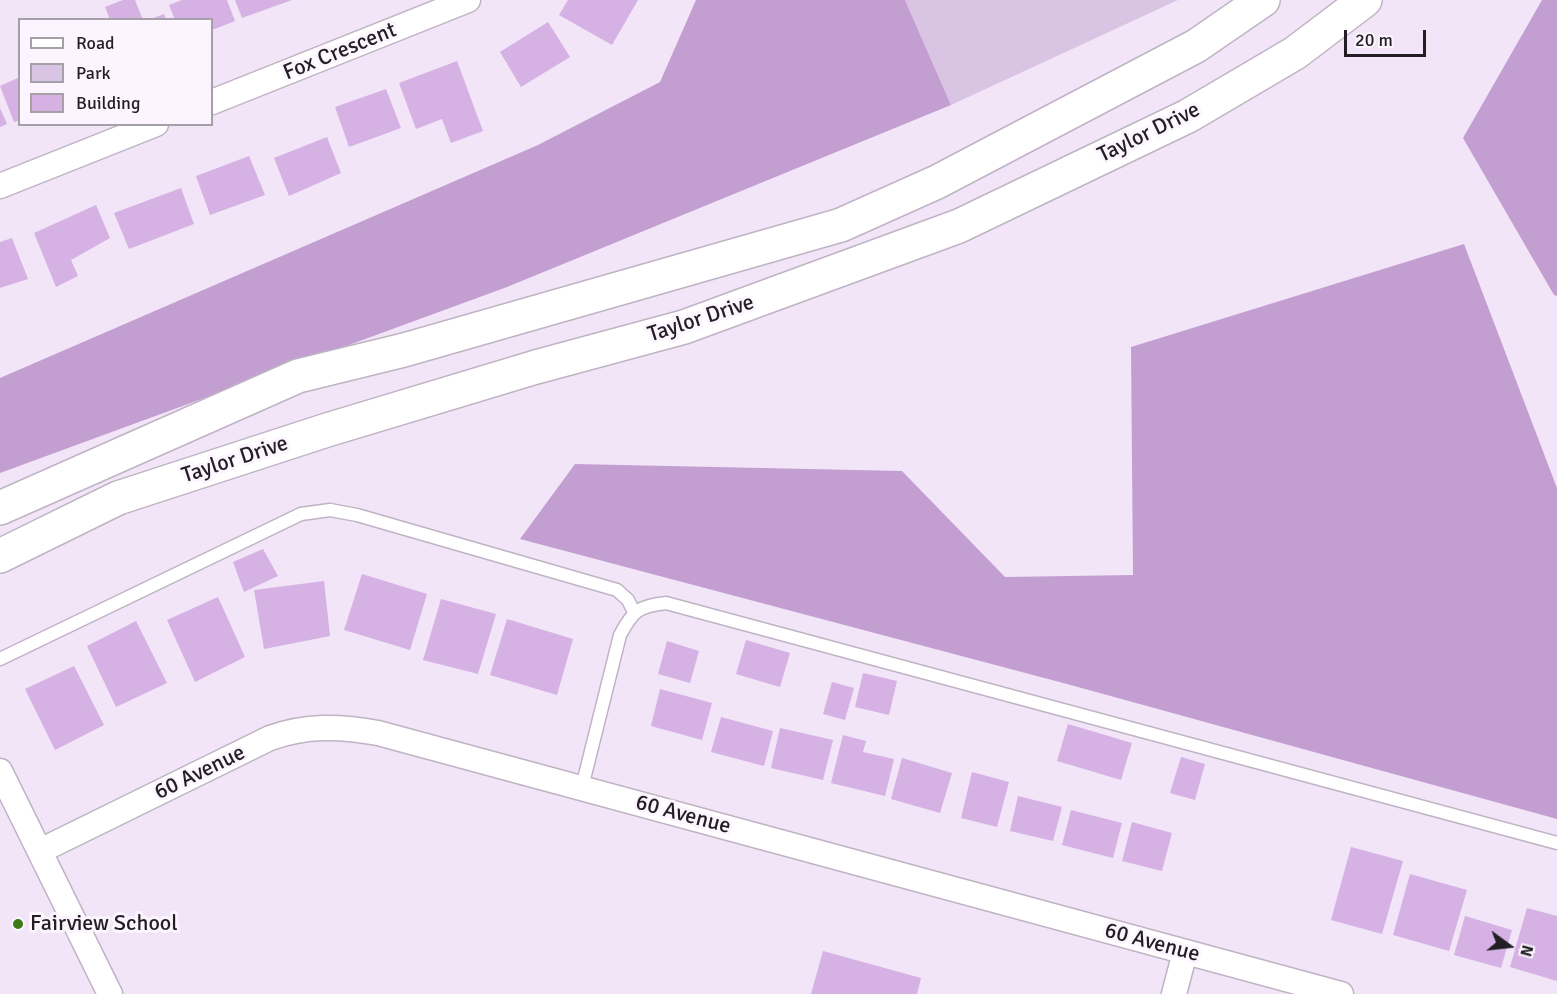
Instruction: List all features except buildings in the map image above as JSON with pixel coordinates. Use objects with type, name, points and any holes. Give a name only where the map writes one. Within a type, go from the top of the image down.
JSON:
[{"type":"main road","name":"Taylor Drive","points":[[0,508],[298,376],[404,350],[841,225],[937,182],[1175,57],[1263,0]]},
{"type":"main road","name":"Taylor Drive","points":[[0,556],[118,498],[327,430],[536,367],[684,327],[959,226],[1188,116],[1294,53],[1365,0]]},
{"type":"street","name":"Fox Crescent","points":[[213,102],[452,3]]},
{"type":"street","points":[[0,186],[151,126]]},
{"type":"street","name":"60 Avenue","points":[[40,851],[270,738],[306,728],[342,727],[378,733],[582,787],[1341,994]]},
{"type":"street","points":[[0,771],[110,994]]},
{"type":"street","points":[[1174,994],[1185,952]]},
{"type":"lane","points":[[0,659],[301,514],[318,510],[357,515],[617,590],[628,600],[634,612]]},
{"type":"lane","points":[[582,787],[620,635],[634,612],[648,605],[666,603],[1557,843]]},
{"type":"green space","points":[[905,0],[1178,0],[951,105]]},
{"type":"shaded area","points":[[696,0],[905,0],[951,105],[507,287],[0,473],[0,378],[538,145],[660,82]]},
{"type":"shaded area","points":[[1542,0],[1557,0],[1557,296],[1554,295],[1463,138]]},
{"type":"shaded area","points":[[1464,244],[1557,488],[1557,819],[1067,684],[520,539],[575,464],[902,471],[1005,577],[1133,575],[1131,347]]},
{"type":"place","name":"Fairview School","points":[[18,924]]}]
